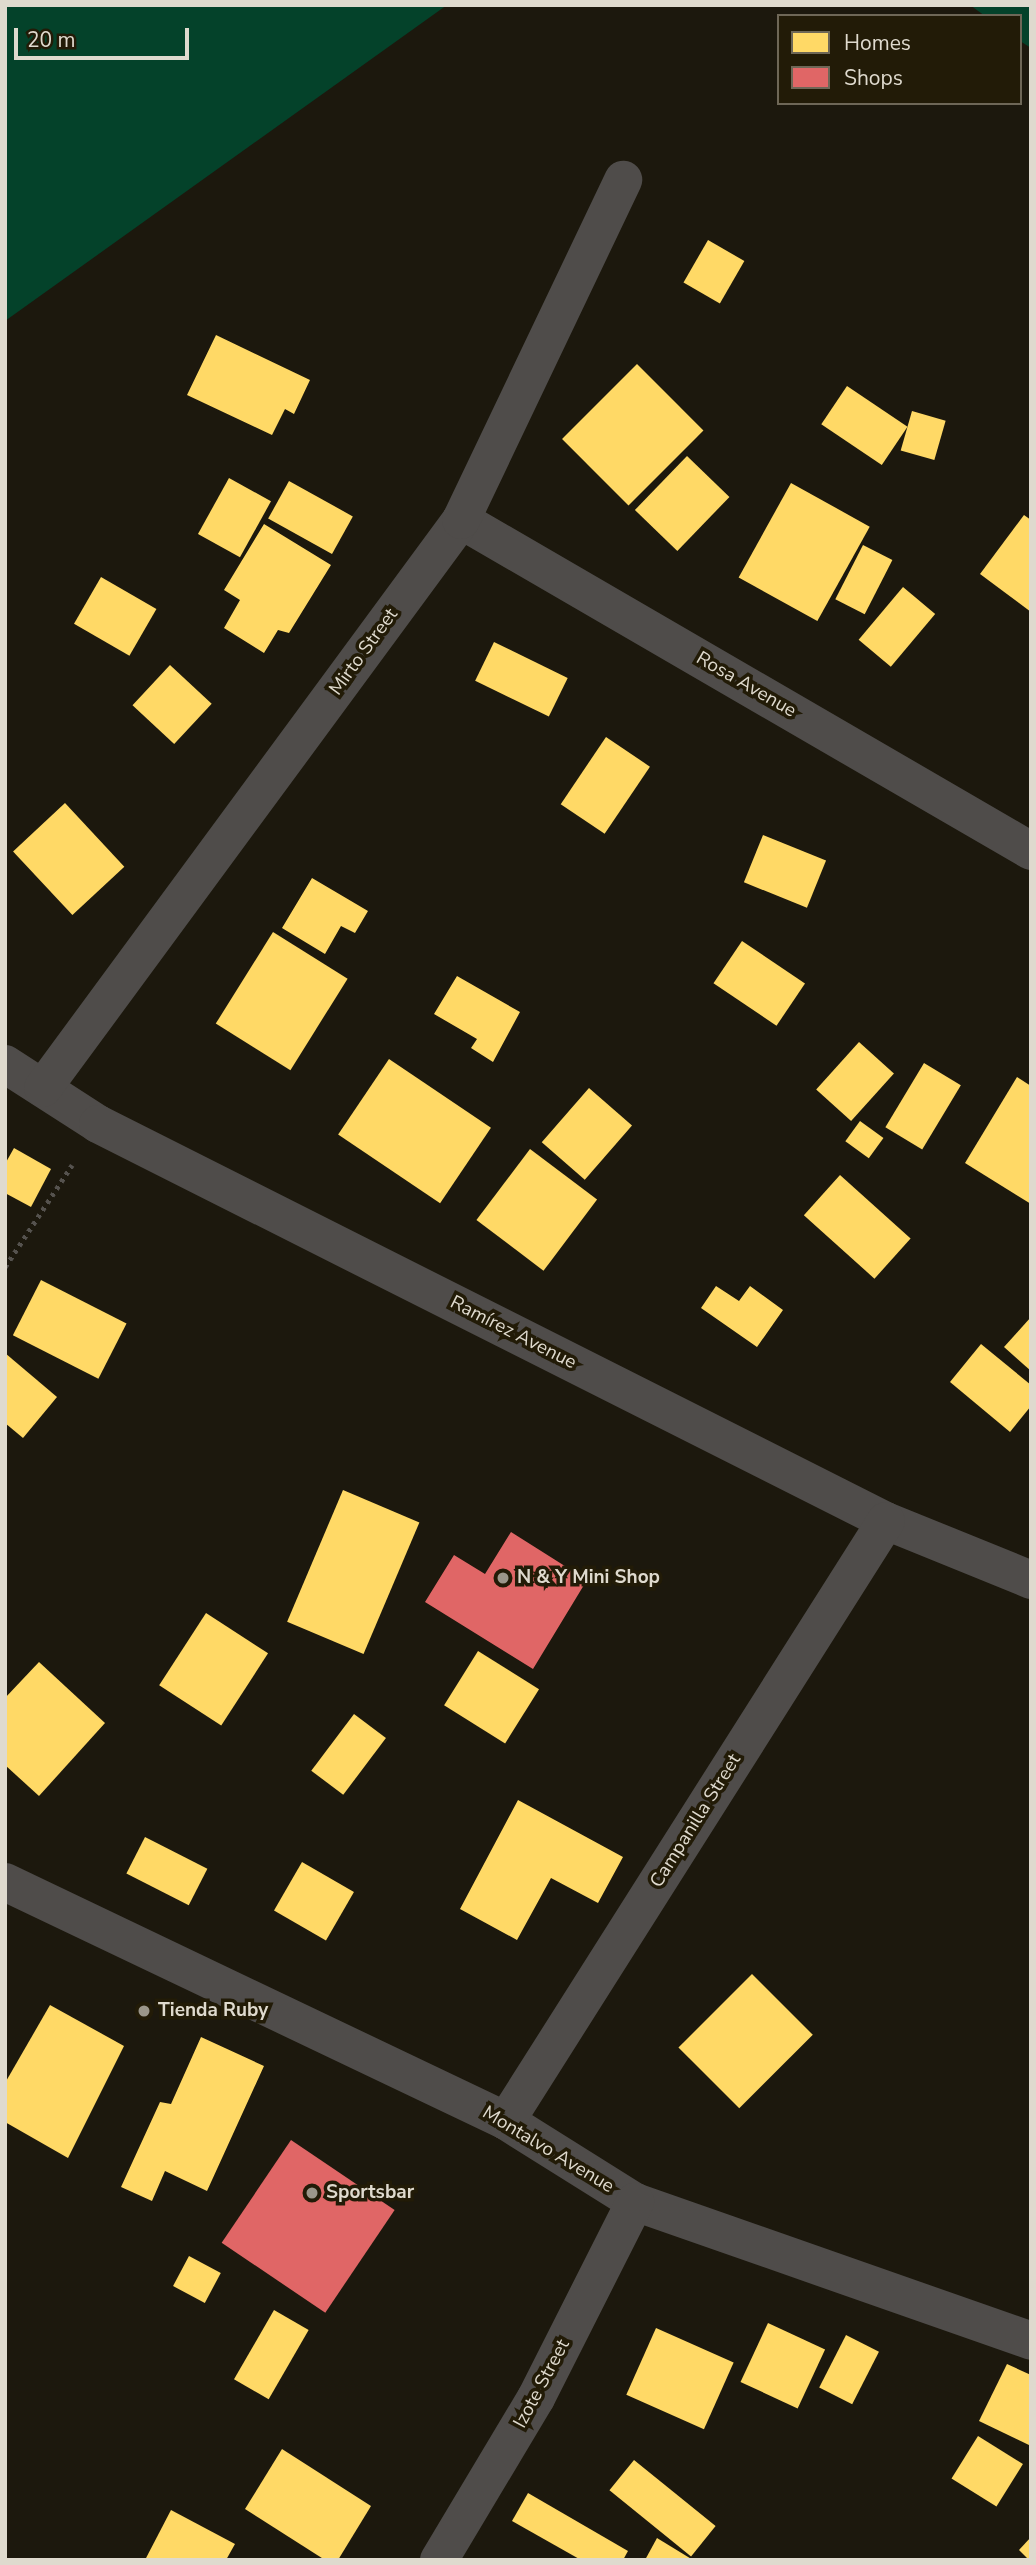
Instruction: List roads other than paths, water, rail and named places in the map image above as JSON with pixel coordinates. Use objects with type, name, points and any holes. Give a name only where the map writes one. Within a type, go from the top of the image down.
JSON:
[{"type":"street","name":"Mirto Street","points":[[43,1088],[461,520],[623,180]]},
{"type":"street","name":"Rosa Avenue","points":[[461,520],[1031,851]]},
{"type":"street","name":"Ramírez Avenue","points":[[5,1064],[98,1124],[886,1521],[1031,1580]]},
{"type":"street","name":"Campanilla Street","points":[[506,2121],[886,1521]]},
{"type":"street","name":"Montalvo Avenue","points":[[5,1882],[506,2121],[635,2202],[1031,2341]]},
{"type":"street","name":"Izote Street","points":[[439,2560],[536,2398],[635,2202]]},
{"type":"place","name":"N & Y Mini Shop","points":[[503,1578]]},
{"type":"place","name":"Tienda Ruby","points":[[144,2011]]},
{"type":"place","name":"Sportsbar","points":[[312,2193]]}]
